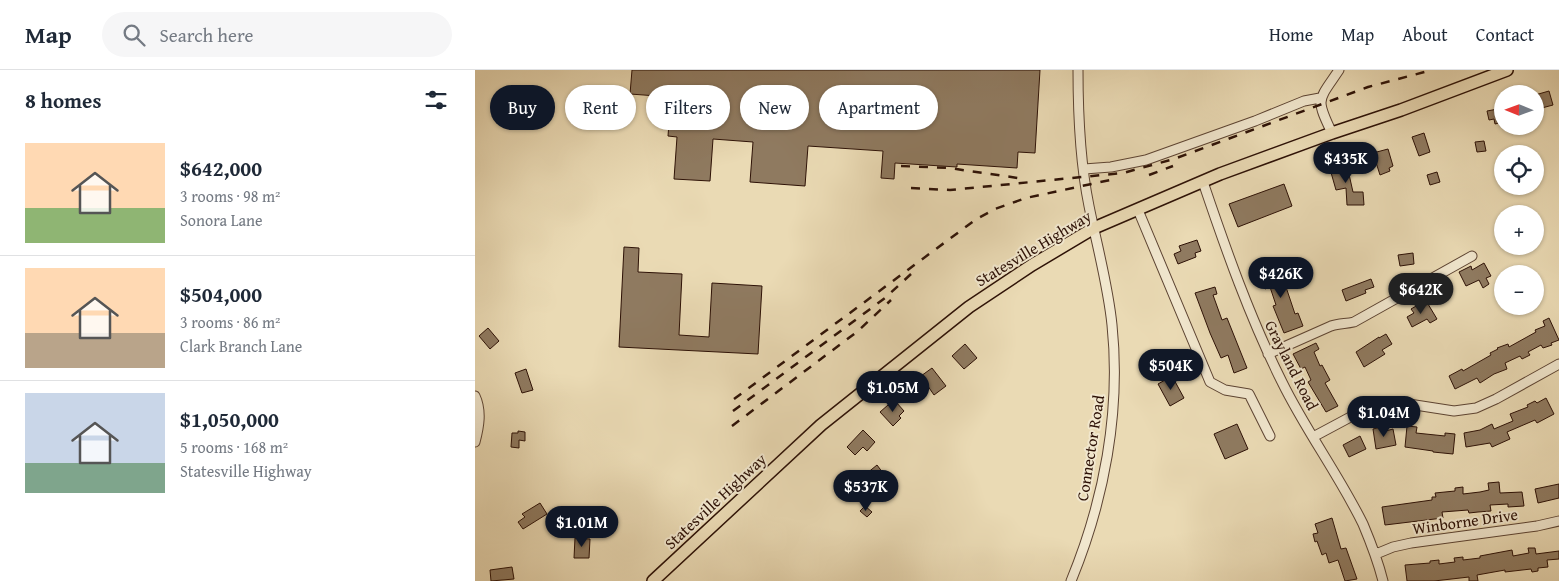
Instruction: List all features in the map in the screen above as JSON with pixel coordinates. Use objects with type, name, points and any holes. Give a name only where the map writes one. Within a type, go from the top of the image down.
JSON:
[{"type":"main road","name":"Statesville Highway","points":[[653,581],[821,425],[906,356],[969,307],[1094,228],[1203,182],[1507,70]]},
{"type":"street","name":"Connector Road","points":[[1071,581],[1083,551],[1102,483],[1111,433],[1115,365],[1108,293],[1084,170],[1080,130],[1079,70]]},
{"type":"street","points":[[1332,133],[1321,111],[1320,98],[1339,70]]},
{"type":"street","points":[[1084,170],[1146,160],[1305,101],[1320,98]]},
{"type":"street","name":"Grayland Road","points":[[1203,182],[1232,267],[1255,326],[1297,412],[1363,524],[1383,581]]},
{"type":"street","points":[[1138,210],[1210,382],[1225,390],[1249,394],[1270,436]]},
{"type":"street","points":[[1268,354],[1331,326],[1353,322],[1472,256]]},
{"type":"street","points":[[1313,437],[1375,405],[1396,402],[1454,412],[1476,408],[1559,364]]},
{"type":"street","points":[[475,396],[478,403],[479,417],[475,442]]},
{"type":"street","name":"Winborne Drive","points":[[1375,554],[1411,543],[1537,526],[1559,521]]},
{"type":"building","points":[[632,70],[1040,70],[1035,153],[1018,152],[1017,168],[957,164],[957,167],[895,163],[894,179],[881,178],[883,151],[808,146],[805,186],[750,182],[753,142],[713,139],[710,181],[674,179],[677,137],[668,136],[668,130],[730,130],[730,85],[646,85],[646,95],[636,94],[636,85],[631,85]]},
{"type":"building","points":[[1549,91],[1553,105],[1544,107],[1544,92]]},
{"type":"building","points":[[1494,110],[1494,119],[1489,120],[1487,111]]},
{"type":"building","points":[[1424,133],[1430,152],[1419,156],[1412,137]]},
{"type":"building","points":[[1484,141],[1486,151],[1477,152],[1475,142]]},
{"type":"building","points":[[1388,149],[1393,166],[1389,168],[1390,171],[1380,175],[1373,153]]},
{"type":"building","points":[[1346,161],[1353,192],[1363,192],[1364,205],[1347,205],[1346,188],[1336,190],[1330,169],[1335,168],[1334,164]]},
{"type":"building","points":[[1437,172],[1440,182],[1430,185],[1427,175]]},
{"type":"building","points":[[1284,184],[1292,206],[1238,227],[1229,204]]},
{"type":"building","points":[[1197,240],[1201,251],[1195,253],[1196,257],[1178,264],[1174,254],[1181,251],[1179,246]]},
{"type":"building","points":[[624,247],[639,248],[638,272],[682,274],[679,335],[709,337],[712,283],[762,286],[758,354],[619,347]]},
{"type":"building","points":[[1413,253],[1414,264],[1400,266],[1398,255]]},
{"type":"building","points":[[1278,263],[1295,314],[1298,313],[1303,326],[1284,333],[1273,306],[1276,305],[1270,287],[1265,289],[1262,280],[1267,279],[1263,268]]},
{"type":"building","points":[[1484,263],[1491,276],[1486,278],[1489,284],[1483,288],[1479,280],[1466,286],[1459,272],[1471,266],[1472,270]]},
{"type":"building","points":[[1371,279],[1374,287],[1365,290],[1366,293],[1346,301],[1342,290]]},
{"type":"building","points":[[1215,287],[1217,294],[1213,295],[1222,320],[1227,318],[1247,368],[1234,373],[1228,355],[1221,358],[1195,293]]},
{"type":"building","points":[[1428,304],[1437,319],[1430,323],[1427,319],[1412,327],[1407,317],[1414,313],[1411,309],[1418,305],[1420,308]]},
{"type":"building","points":[[1549,318],[1559,340],[1543,348],[1541,345],[1528,352],[1530,355],[1522,359],[1520,356],[1505,363],[1507,369],[1494,374],[1480,383],[1477,378],[1455,389],[1449,376],[1462,369],[1463,371],[1491,355],[1490,353],[1497,348],[1508,344],[1509,347],[1536,332],[1535,330],[1545,326],[1543,321]]},
{"type":"building","points":[[488,328],[499,341],[490,349],[479,336]]},
{"type":"building","points":[[1386,334],[1392,344],[1382,350],[1385,354],[1364,367],[1356,352]]},
{"type":"building","points":[[1316,343],[1319,349],[1314,352],[1320,366],[1322,365],[1330,380],[1325,383],[1338,406],[1326,412],[1308,382],[1311,380],[1305,367],[1301,369],[1293,354]]},
{"type":"building","points":[[965,344],[977,358],[964,369],[952,356]]},
{"type":"building","points":[[932,368],[946,386],[934,395],[921,376]]},
{"type":"building","points":[[526,369],[533,390],[522,393],[515,373]]},
{"type":"building","points":[[1172,376],[1184,398],[1170,406],[1158,384]]},
{"type":"building","points":[[1546,398],[1554,414],[1537,423],[1535,420],[1507,432],[1510,439],[1492,447],[1490,443],[1466,447],[1464,433],[1480,430],[1492,424],[1494,429],[1513,421],[1510,414],[1528,407],[1527,405],[1535,401],[1537,403]]},
{"type":"building","points":[[896,402],[904,411],[899,416],[901,418],[893,426],[880,412],[888,405],[890,407]]},
{"type":"building","points":[[1237,424],[1248,449],[1225,459],[1214,434]]},
{"type":"building","points":[[1407,426],[1417,427],[1416,433],[1445,436],[1445,433],[1455,434],[1453,454],[1405,447]]},
{"type":"building","points":[[1381,427],[1382,432],[1393,429],[1396,445],[1376,449],[1373,429]]},
{"type":"building","points":[[863,430],[875,442],[867,451],[863,447],[855,455],[847,447]]},
{"type":"building","points":[[518,431],[525,432],[525,441],[519,440],[519,448],[511,447],[512,433],[518,433]]},
{"type":"building","points":[[1360,436],[1366,449],[1349,457],[1343,445]]},
{"type":"building","points":[[877,465],[883,473],[873,482],[866,474]]},
{"type":"building","points":[[1499,482],[1500,493],[1522,492],[1524,506],[1508,507],[1508,504],[1490,505],[1491,511],[1469,513],[1468,510],[1442,512],[1443,518],[1385,525],[1382,507],[1432,500],[1432,497],[1436,497],[1435,493],[1455,491],[1455,488],[1463,487],[1463,494],[1480,492],[1489,490],[1488,483]]},
{"type":"building","points":[[1559,484],[1559,498],[1538,503],[1535,489]]},
{"type":"building","points":[[540,503],[547,514],[523,529],[518,522],[525,517],[522,514]]},
{"type":"building","points":[[865,506],[872,512],[867,517],[860,511]]},
{"type":"building","points":[[1332,518],[1341,549],[1346,548],[1357,579],[1345,581],[1338,560],[1329,563],[1326,553],[1322,555],[1317,541],[1315,542],[1313,534],[1318,533],[1315,524]]},
{"type":"building","points":[[575,538],[590,539],[589,558],[574,558]]},
{"type":"building","points":[[1528,548],[1535,548],[1536,554],[1559,551],[1559,559],[1547,560],[1548,567],[1538,568],[1538,571],[1532,572],[1531,569],[1505,572],[1505,570],[1477,575],[1478,581],[1469,581],[1469,577],[1434,581],[1407,581],[1405,565],[1430,563],[1430,561],[1439,560],[1439,564],[1455,562],[1454,558],[1463,557],[1463,560],[1480,558],[1480,556],[1512,550],[1513,556],[1529,553]]},
{"type":"building","points":[[512,567],[514,579],[491,581],[490,570]]},
{"type":"railway","points":[[911,188],[950,190],[1123,173],[1174,159],[1368,87],[1432,70]]},
{"type":"railway","points":[[901,166],[949,168],[1018,178]]},
{"type":"railway","points":[[1149,175],[1173,166]]},
{"type":"railway","points":[[734,399],[975,220],[995,209],[1026,198],[1110,180]]},
{"type":"railway","points":[[733,411],[885,298],[911,274]]},
{"type":"railway","points":[[732,426],[858,331],[891,300]]}]
